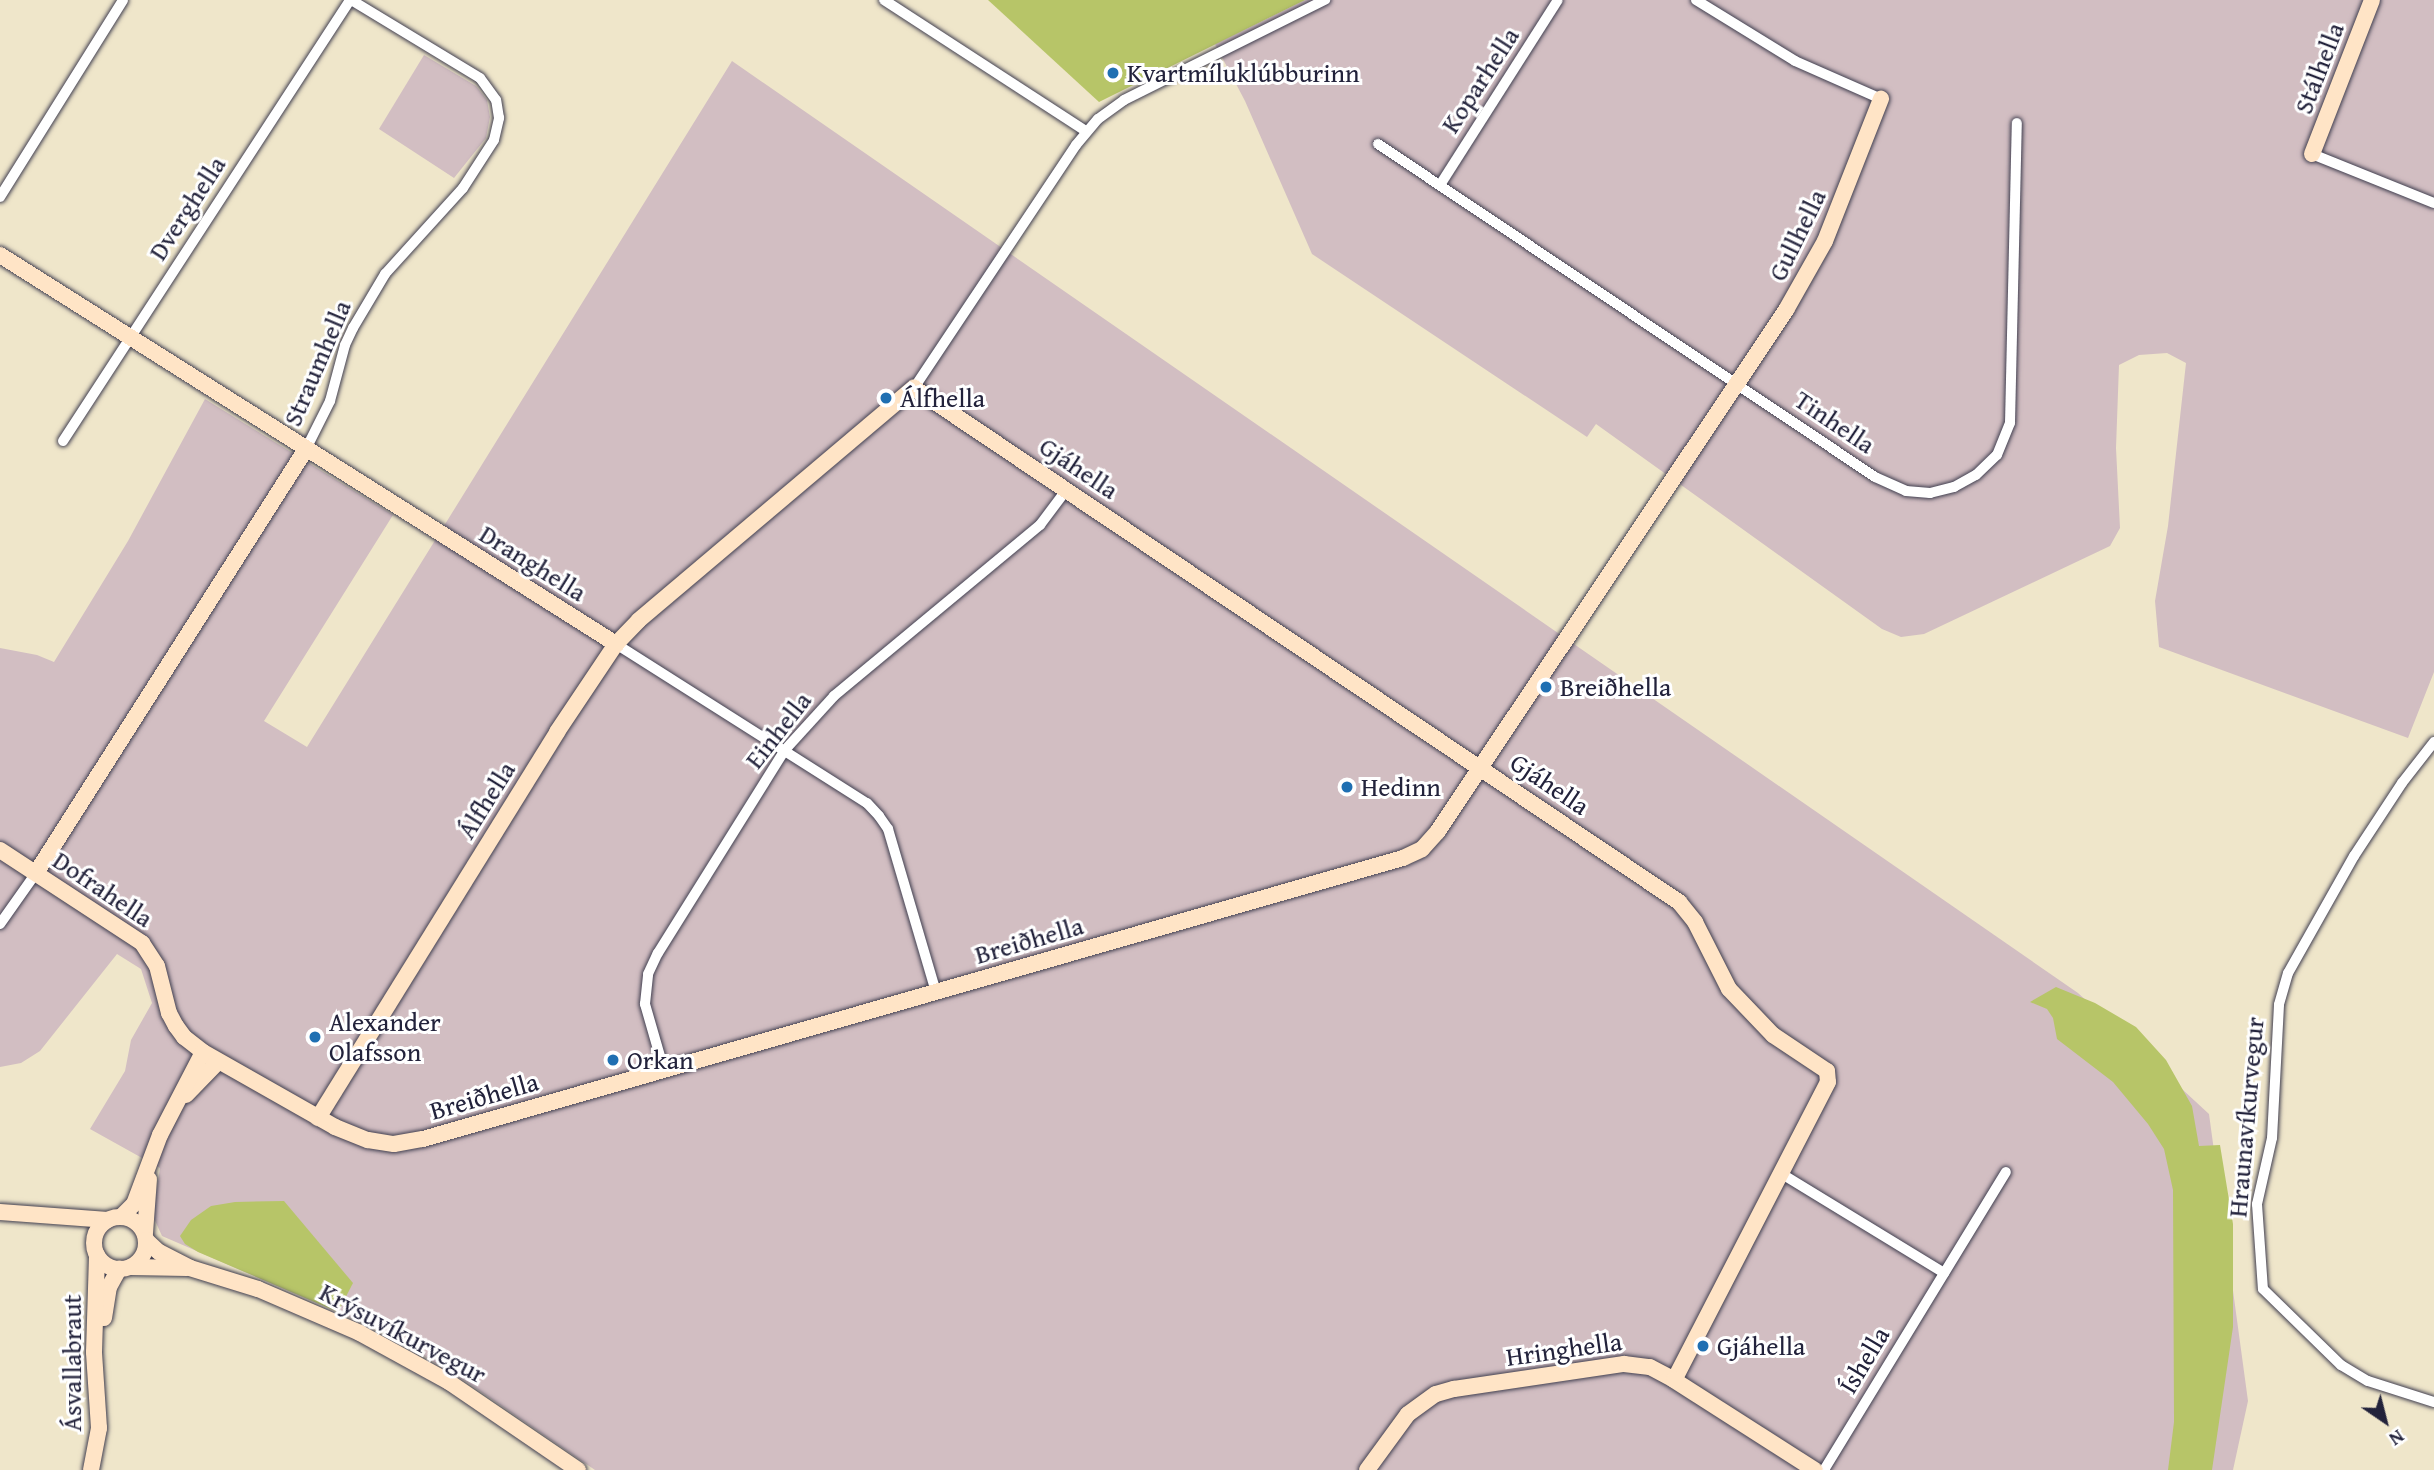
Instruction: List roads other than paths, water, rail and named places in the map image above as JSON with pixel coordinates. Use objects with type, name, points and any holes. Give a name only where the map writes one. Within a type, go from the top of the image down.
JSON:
[{"type":"street","points":[[0,197],[123,0]]},
{"type":"street","name":"Dverghella","points":[[63,441],[351,0]]},
{"type":"street","name":"Straumhella","points":[[36,873],[306,449],[330,401],[345,345],[385,274],[463,188],[494,140],[499,118],[496,100],[480,78],[351,0]]},
{"type":"street","points":[[884,0],[1086,131]]},
{"type":"street","name":"Álfhella","points":[[318,1118],[557,732],[616,644],[666,596],[889,413],[914,388],[1086,131],[1124,100],[1325,0]]},
{"type":"street","name":"Koparhella","points":[[1440,185],[1558,0]]},
{"type":"street","points":[[1696,0],[1794,61],[1881,99]]},
{"type":"street","name":"Stálhella","points":[[2312,154],[2372,0]]},
{"type":"street","name":"Gullhella","points":[[1739,385],[1796,295],[1825,241],[1881,99]]},
{"type":"street","name":"Tinhella","points":[[1378,144],[1875,477],[1898,488],[1930,493],[1954,487],[1976,475],[1990,462],[2006,438],[2012,410],[2017,124]]},
{"type":"street","points":[[2312,154],[2434,203]]},
{"type":"street","name":"Dranghella","points":[[0,255],[867,803],[888,829],[936,992]]},
{"type":"street","name":"Breiðhella","points":[[203,1052],[318,1118],[368,1140],[405,1143],[1403,858],[1422,849],[1438,831],[1480,765],[1739,385]]},
{"type":"street","name":"Gjáhella","points":[[914,388],[1480,765],[1679,902],[1695,922],[1729,989],[1773,1035],[1827,1071],[1828,1082],[1674,1380]]},
{"type":"street","name":"Einhella","points":[[664,1070],[645,1004],[648,974],[658,953],[784,751],[834,696],[1040,524],[1067,489]]},
{"type":"street","name":"Hraunavíkurvegur","points":[[2434,742],[2402,783],[2354,856],[2288,973],[2279,1005],[2272,1138],[2257,1204],[2263,1289],[2341,1365],[2368,1381],[2434,1402]]},
{"type":"street","name":"Dofrahella","points":[[0,850],[142,943],[157,966],[169,1013],[176,1026],[203,1052]]},
{"type":"street","points":[[0,924],[36,873]]},
{"type":"street","points":[[96,1249],[98,1230],[134,1204],[160,1135],[203,1052]]},
{"type":"street","points":[[176,1103],[218,1062]]},
{"type":"street","points":[[0,1215],[73,1228],[87,1235],[106,1265],[125,1268],[145,1254],[149,1170]]},
{"type":"street","name":"Íshella","points":[[1824,1470],[2006,1172]]},
{"type":"street","points":[[1782,1174],[1944,1273]]},
{"type":"street","points":[[0,1215],[133,1220],[145,1236]]},
{"type":"street","name":"Krýsuvíkurvegur","points":[[145,1236],[159,1252],[190,1268],[258,1289],[360,1334],[449,1382],[578,1470]]},
{"type":"street","name":"Ásvallabraut","points":[[92,1470],[99,1428],[94,1352],[96,1249]]},
{"type":"street","name":"Krýsuvíkurvegur","points":[[125,1268],[190,1268]]},
{"type":"street","name":"Ásvallabraut","points":[[100,1470],[107,1420],[104,1315],[109,1287],[125,1268]]},
{"type":"street","name":"Hringhella","points":[[1367,1470],[1408,1414],[1436,1394],[1454,1389],[1624,1364],[1650,1367],[1674,1380],[1815,1470]]},
{"type":"place","name":"Kvartmíluklúbburinn","points":[[1113,73]]},
{"type":"place","name":"Álfhella","points":[[886,398]]},
{"type":"place","name":"Breiðhella","points":[[1546,687]]},
{"type":"place","name":"Hedinn","points":[[1347,787]]},
{"type":"place","name":"Alexander Olafsson","points":[[315,1037]]},
{"type":"place","name":"Orkan","points":[[613,1060]]},
{"type":"place","name":"Gjáhella","points":[[1703,1346]]}]
